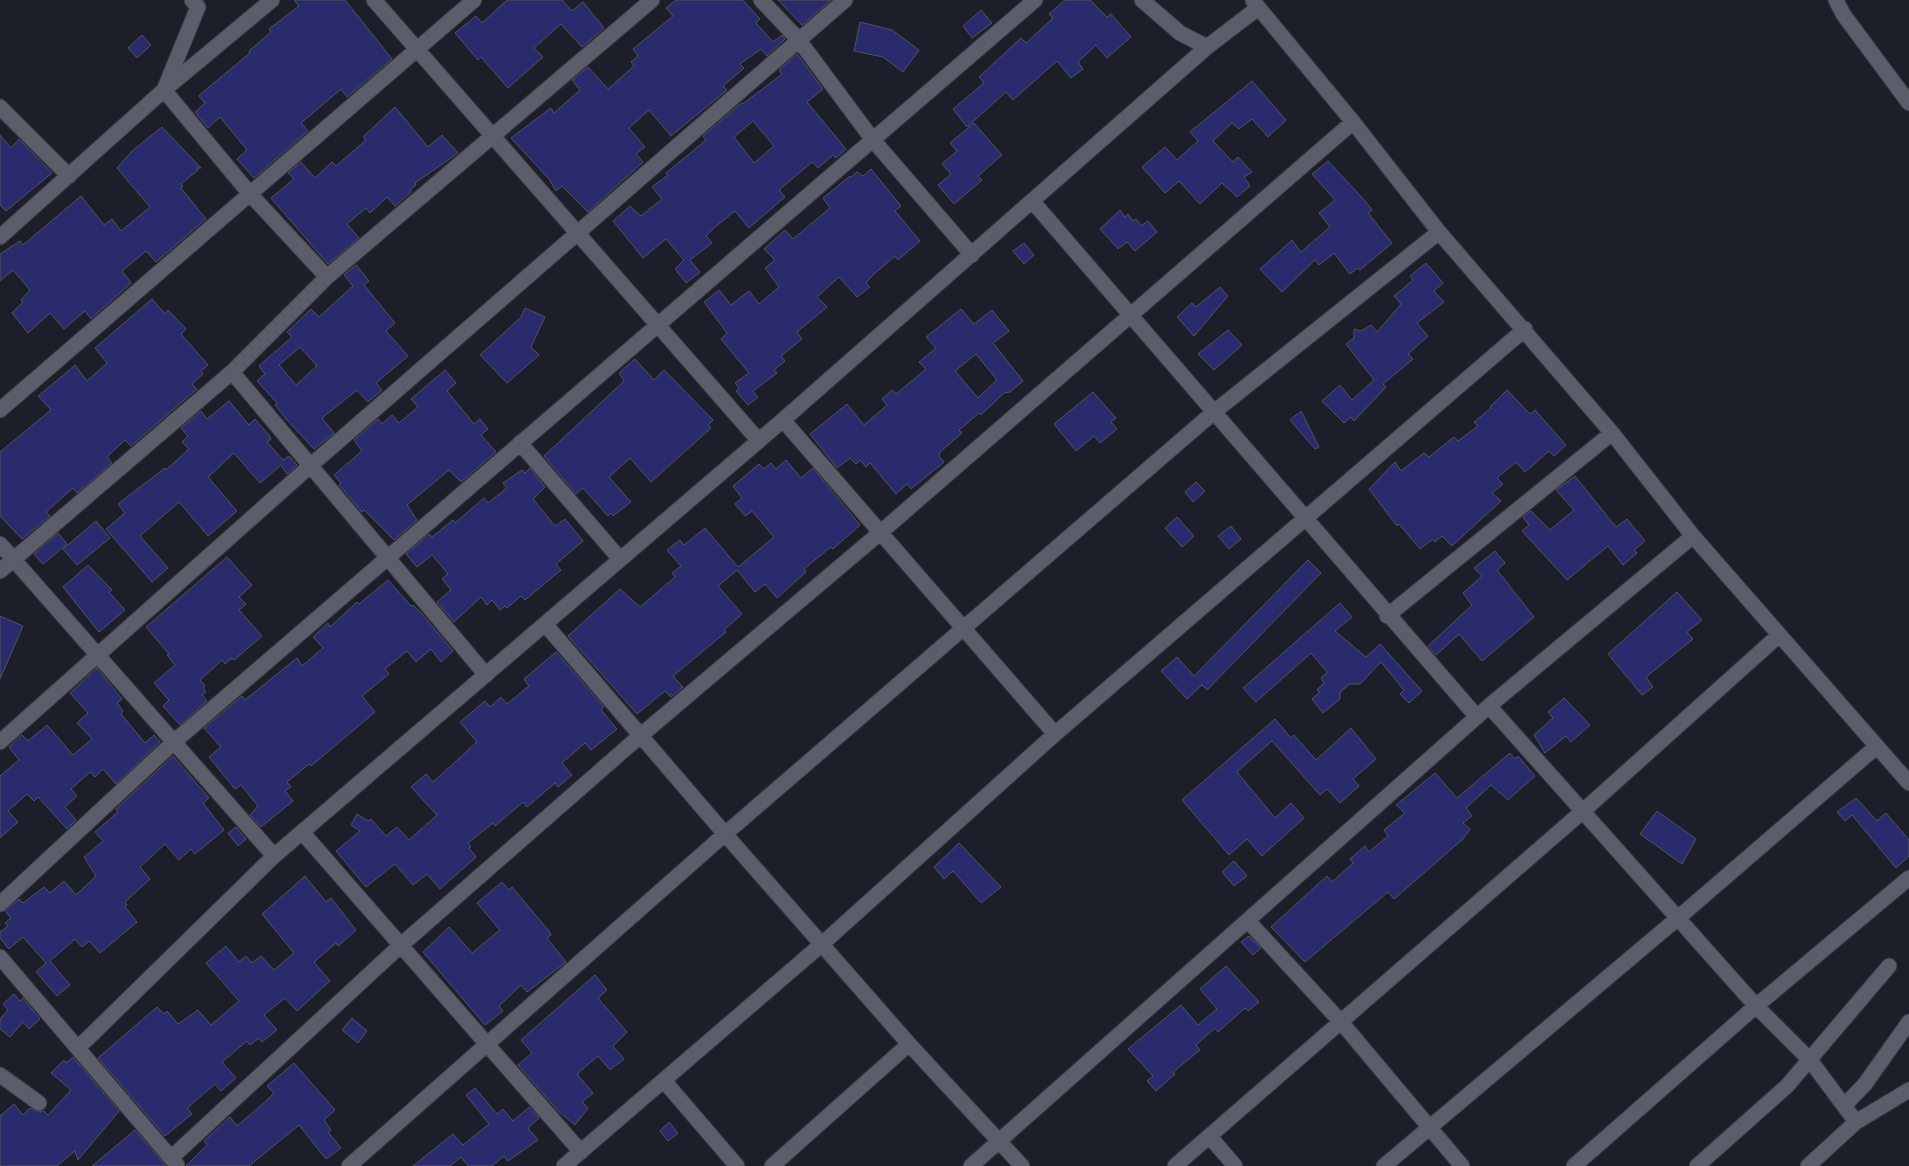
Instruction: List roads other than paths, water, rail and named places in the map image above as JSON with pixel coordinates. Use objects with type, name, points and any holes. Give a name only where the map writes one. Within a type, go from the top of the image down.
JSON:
[{"type":"street","points":[[164,90],[198,7],[192,0]]},
{"type":"street","points":[[0,237],[164,90],[272,0]]},
{"type":"street","points":[[374,0],[759,441]]},
{"type":"street","points":[[0,410],[474,0]]},
{"type":"street","points":[[0,571],[232,372],[327,277],[494,137],[634,6],[652,0]]},
{"type":"street","points":[[761,0],[798,40],[873,140],[972,255]]},
{"type":"street","points":[[0,742],[310,466],[845,0]]},
{"type":"street","points":[[0,904],[174,741],[1034,0]]},
{"type":"street","points":[[1142,0],[1180,33],[1207,47]]},
{"type":"street","points":[[1836,0],[1843,14],[1909,103]]},
{"type":"street","points":[[78,1048],[274,856],[759,441],[1033,202],[1255,4],[1353,122],[1439,232],[1525,329],[1612,433],[1693,536],[1778,636],[1909,783]]},
{"type":"street","points":[[164,90],[250,194],[327,277]]},
{"type":"street","points":[[0,107],[69,176]]},
{"type":"street","points":[[0,957],[174,1162],[400,946],[640,736],[881,532],[1353,122]]},
{"type":"street","points":[[1033,202],[1307,519],[1387,616],[1477,717]]},
{"type":"street","points":[[349,1166],[725,834],[1214,412],[1439,232]]},
{"type":"street","points":[[564,1166],[665,1082],[822,944],[1055,734],[1307,519],[1525,329]]},
{"type":"street","points":[[232,372],[486,675]]},
{"type":"street","points":[[783,420],[1055,734]]},
{"type":"street","points":[[1387,616],[1612,433]]},
{"type":"street","points":[[520,443],[620,559]]},
{"type":"street","points":[[971,1166],[1249,922],[1489,706],[1693,536]]},
{"type":"street","points":[[0,544],[274,856]]},
{"type":"street","points":[[545,624],[640,736],[909,1044],[1022,1166]]},
{"type":"street","points":[[1175,1166],[1342,1022],[1778,636]]},
{"type":"street","points":[[1489,706],[1756,1006],[1810,1060],[1856,1122]]},
{"type":"street","points":[[1384,1166],[1678,918],[1876,747]]},
{"type":"street","points":[[302,832],[581,1152]]},
{"type":"street","points":[[1584,1163],[1756,1006],[1909,878]]},
{"type":"street","points":[[1249,922],[1342,1022],[1462,1166]]},
{"type":"street","points":[[1697,1166],[1787,1086],[1888,966]]},
{"type":"street","points":[[1844,1106],[1864,1084],[1909,1022]]},
{"type":"street","points":[[772,1166],[909,1044]]},
{"type":"street","points":[[0,1075],[40,1103]]},
{"type":"street","points":[[665,1082],[737,1166]]},
{"type":"street","points":[[1808,1166],[1856,1122],[1909,1090]]},
{"type":"street","points":[[1210,1137],[1235,1166]]}]
